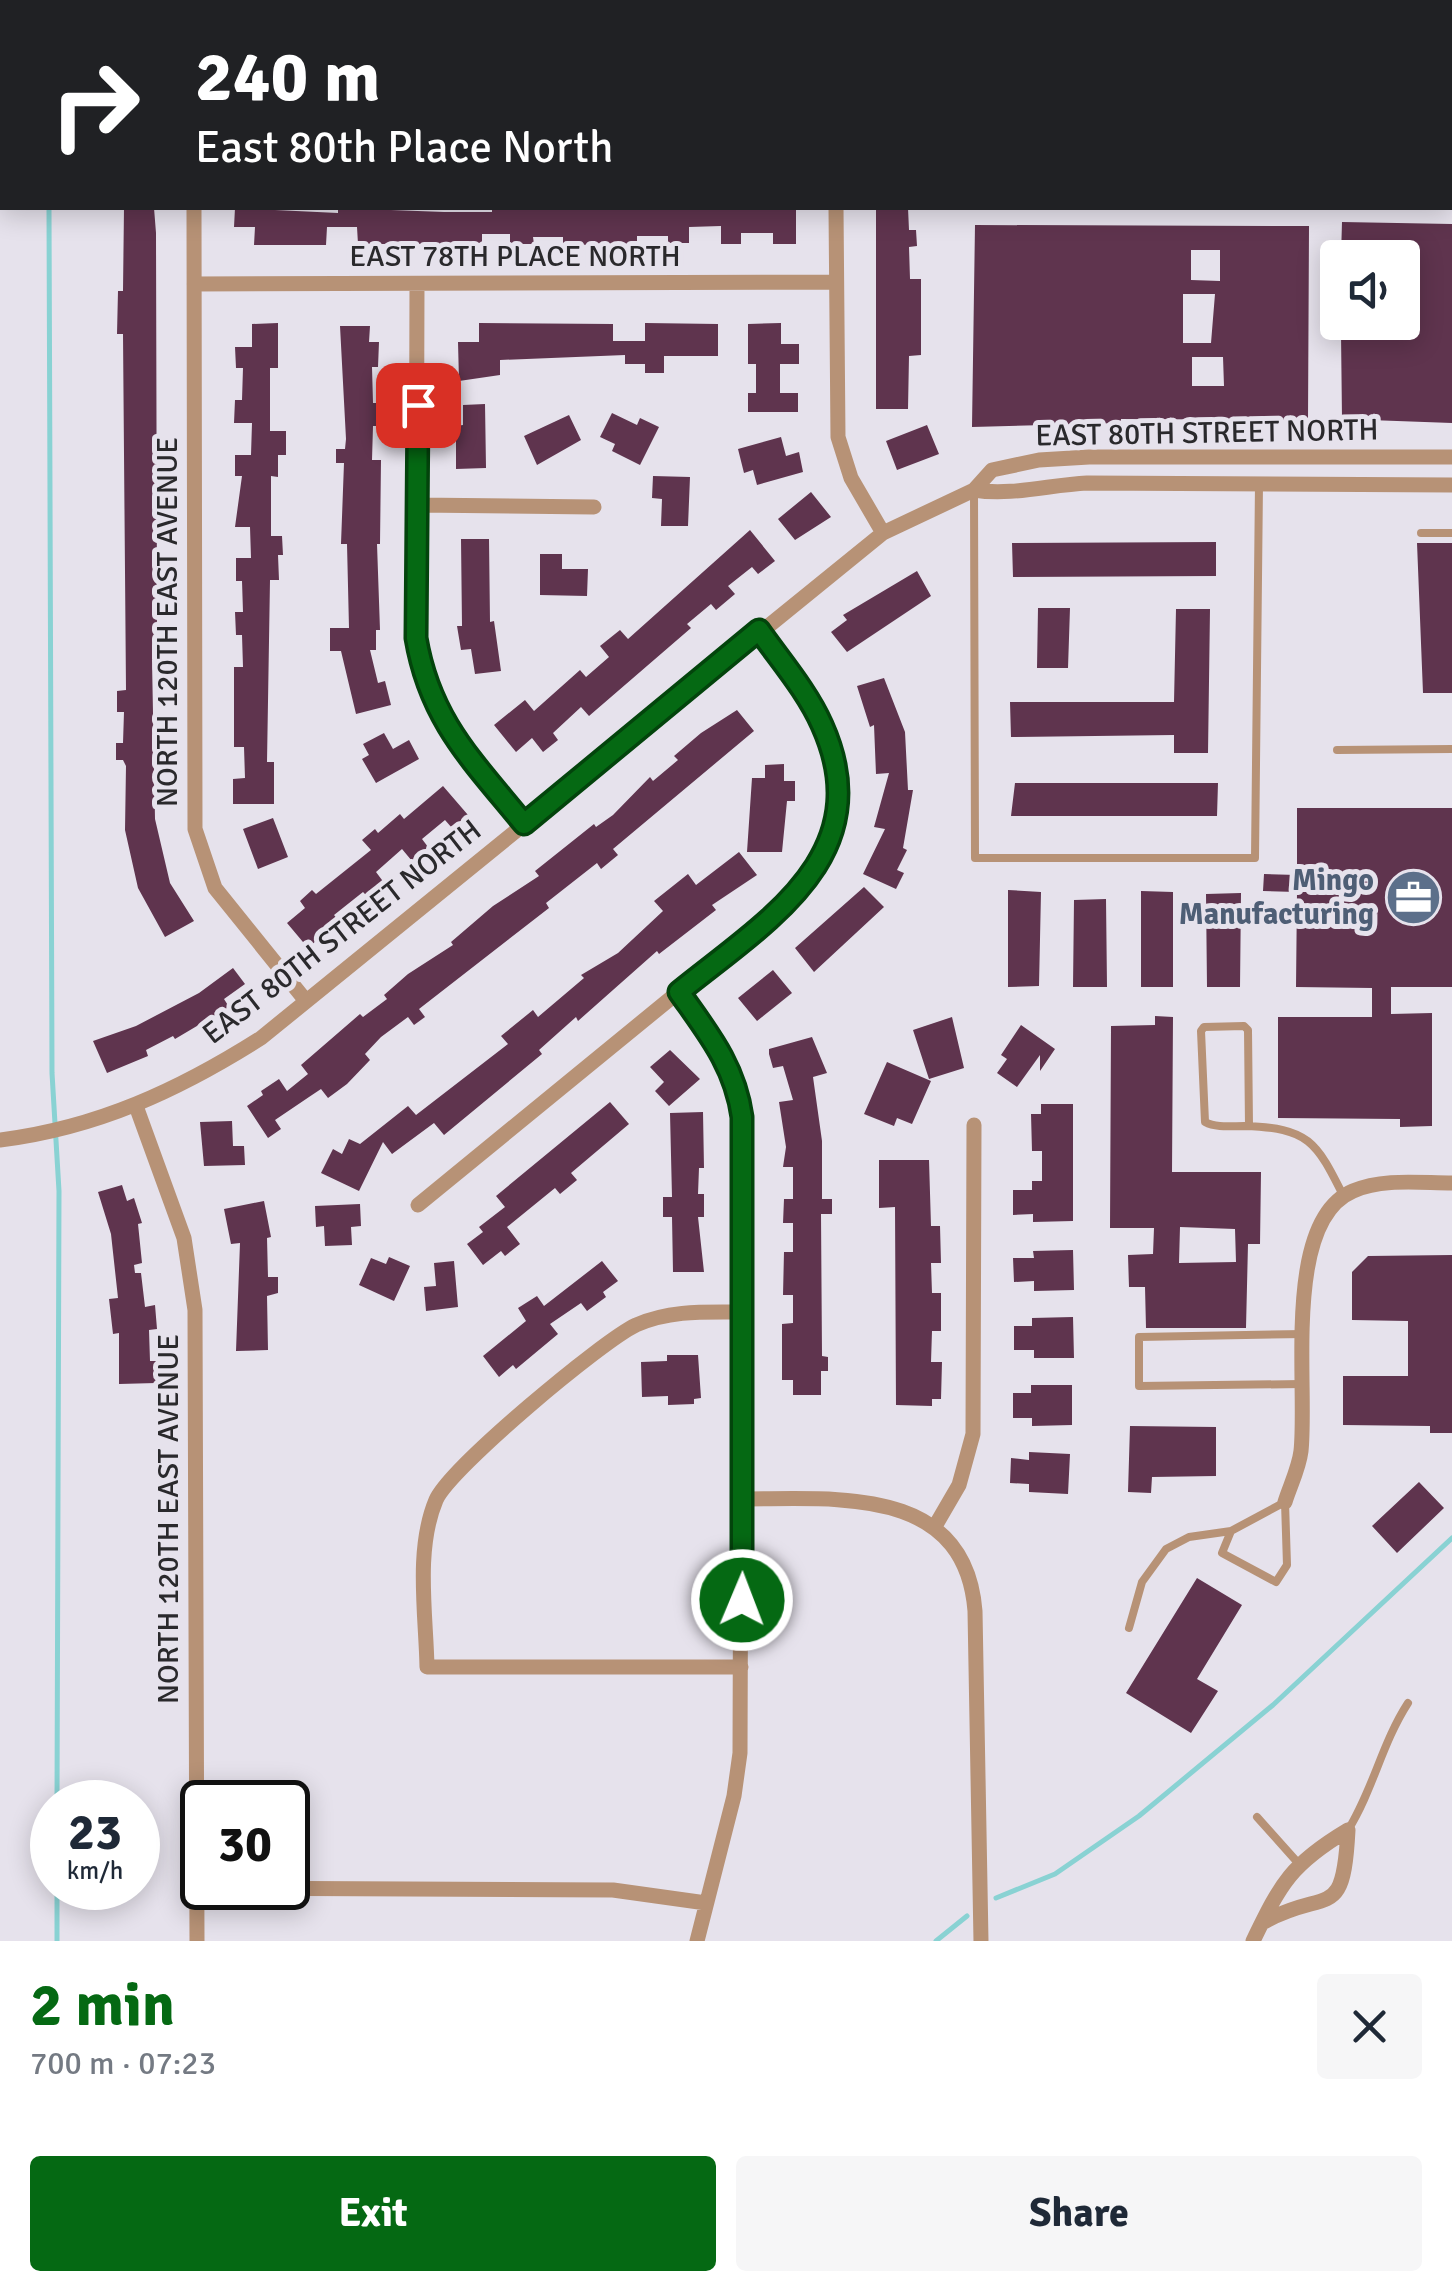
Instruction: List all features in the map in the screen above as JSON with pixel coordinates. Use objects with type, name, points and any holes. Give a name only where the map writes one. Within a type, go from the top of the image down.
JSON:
[{"type":"street","name":"NORTH 120TH EAST AVENUE","points":[[194,210],[195,830],[215,888],[306,1001]]},
{"type":"street","points":[[836,210],[838,437],[851,478],[883,532]]},
{"type":"street","name":"EAST 78TH PLACE NORTH","points":[[194,284],[836,282]]},
{"type":"street","points":[[417,284],[416,638],[428,692],[448,731],[524,824]]},
{"type":"street","name":"EAST 80TH STREET NORTH","points":[[0,1140],[76,1127],[136,1106],[216,1066],[306,1001],[883,532],[974,490],[992,470],[1039,460],[1452,457]]},
{"type":"street","name":"EAST 80TH STREET NORTH","points":[[974,490],[998,494],[1041,485],[1087,483],[1452,485]]},
{"type":"street","points":[[418,505],[594,507]]},
{"type":"street","points":[[418,1205],[786,904],[814,873],[834,834],[835,767],[823,726],[759,630]]},
{"type":"street","points":[[679,992],[724,1056],[739,1096],[744,1500],[741,1667],[734,1796],[697,1941]]},
{"type":"street","name":"NORTH 120TH EAST AVENUE","points":[[136,1106],[184,1238],[195,1310],[197,1780]]},
{"type":"street","points":[[934,1528],[960,1485],[973,1434],[974,1126]]},
{"type":"street","points":[[1285,1502],[1300,1454],[1308,1261],[1315,1229],[1337,1201],[1386,1183],[1452,1184]]},
{"type":"street","points":[[741,1667],[427,1667],[427,1529],[437,1498],[460,1465],[635,1326],[675,1313],[742,1312]]},
{"type":"street","points":[[744,1500],[882,1504],[934,1528],[954,1549],[973,1586],[981,1941]]},
{"type":"street","points":[[1253,1941],[1272,1895],[1299,1864],[1348,1830]]},
{"type":"street","points":[[1262,1923],[1285,1910],[1324,1902],[1338,1894],[1345,1878],[1348,1830]]},
{"type":"street","points":[[310,1889],[613,1890],[706,1903]]},
{"type":"street","name":"NORTH 120TH EAST AVENUE","points":[[197,1910],[197,1941]]},
{"type":"lane","points":[[974,490],[975,858],[1255,858],[1259,484]]},
{"type":"lane","points":[[1421,532],[1452,532]]},
{"type":"lane","points":[[1337,750],[1452,749]]},
{"type":"lane","points":[[1250,1126],[1248,1030],[1244,1026],[1204,1027],[1200,1031],[1205,1122],[1250,1126],[1279,1127],[1313,1141],[1337,1201]]},
{"type":"lane","points":[[1303,1384],[1139,1386],[1139,1337],[1304,1334]]},
{"type":"lane","points":[[1128,1628],[1148,1569],[1166,1549],[1189,1537],[1231,1531],[1285,1502],[1287,1565],[1276,1582],[1222,1554],[1231,1531]]},
{"type":"lane","points":[[1348,1830],[1365,1802],[1390,1735],[1408,1703]]},
{"type":"lane","points":[[1257,1817],[1299,1864]]},
{"type":"building","points":[[124,210],[154,210],[155,819],[170,883],[194,921],[165,937],[138,888],[125,830],[126,766],[123,760],[116,760],[116,743],[123,743],[124,712],[117,712],[117,691],[126,690],[123,334],[117,334],[118,291],[123,291]]},
{"type":"building","points":[[235,210],[796,210],[796,244],[773,244],[773,233],[741,233],[741,244],[721,244],[721,226],[689,227],[689,243],[668,243],[668,236],[637,236],[637,244],[563,245],[563,237],[533,237],[534,244],[510,244],[510,234],[482,234],[482,244],[358,244],[357,227],[327,227],[326,245],[254,245],[255,227],[234,227]]},
{"type":"building","points":[[876,210],[908,210],[909,230],[916,230],[917,246],[909,247],[910,279],[921,279],[921,355],[909,356],[908,409],[876,409]]},
{"type":"building","points":[[1342,222],[1452,224],[1452,423],[1342,419],[1341,340],[1420,340],[1420,240],[1341,240]]},
{"type":"building","points":[[975,225],[1309,226],[1308,420],[1121,419],[1121,423],[972,427]],"holes":[[[1191,250],[1220,250],[1220,281],[1191,280]],[[1183,294],[1215,294],[1211,343],[1183,343]],[[1192,357],[1223,357],[1224,386],[1192,386]]]},
{"type":"building","points":[[278,323],[278,368],[270,368],[270,431],[286,431],[286,455],[278,455],[278,477],[271,476],[271,536],[282,536],[283,555],[278,555],[279,580],[270,580],[267,762],[274,762],[274,804],[233,804],[233,779],[245,778],[244,747],[234,747],[234,667],[243,667],[242,635],[236,635],[235,612],[243,612],[236,558],[251,558],[250,527],[235,527],[242,476],[235,476],[235,455],[251,455],[252,423],[234,423],[235,400],[242,400],[243,368],[236,368],[235,347],[252,347],[252,324]]},
{"type":"building","points":[[479,323],[613,324],[613,341],[645,341],[645,323],[718,324],[718,356],[664,356],[664,373],[645,373],[645,364],[625,364],[625,355],[500,360],[500,375],[459,381],[458,342],[479,342]]},
{"type":"building","points":[[781,323],[781,344],[799,344],[799,364],[780,364],[780,393],[798,393],[798,412],[748,412],[748,393],[756,393],[756,364],[748,364],[748,324]]},
{"type":"building","points":[[340,326],[370,326],[369,342],[379,342],[378,367],[372,367],[373,403],[380,403],[380,426],[373,426],[372,460],[381,460],[377,544],[380,630],[376,630],[376,650],[370,650],[378,683],[385,681],[391,705],[356,714],[341,651],[330,651],[330,628],[349,628],[347,544],[341,544],[344,463],[336,463],[336,449],[345,449],[346,439]]},
{"type":"building","points":[[485,404],[486,468],[456,469],[456,426],[463,425],[463,405]]},
{"type":"building","points":[[612,413],[637,425],[640,418],[659,427],[640,465],[612,451],[615,444],[600,437]]},
{"type":"building","points":[[569,415],[581,440],[537,465],[524,436]]},
{"type":"building","points":[[927,425],[939,454],[897,470],[886,441]]},
{"type":"building","points":[[781,437],[786,456],[799,452],[803,472],[757,485],[753,470],[744,473],[738,449]]},
{"type":"building","points":[[653,476],[690,477],[688,526],[661,526],[662,499],[652,498]]},
{"type":"building","points":[[811,492],[831,517],[795,540],[778,519]]},
{"type":"building","points":[[750,530],[775,561],[758,574],[752,567],[728,586],[735,594],[716,610],[711,604],[687,624],[691,628],[589,716],[581,707],[553,733],[558,740],[543,752],[532,738],[516,752],[494,725],[525,700],[534,711],[580,670],[586,677],[609,657],[600,646],[620,630],[628,639]]},
{"type":"building","points":[[461,539],[489,539],[490,622],[494,621],[501,671],[475,674],[471,649],[461,650],[457,626],[462,626]]},
{"type":"building","points":[[1216,542],[1216,576],[1013,577],[1012,543]]},
{"type":"building","points":[[1417,543],[1452,543],[1452,693],[1423,693]]},
{"type":"building","points":[[540,554],[562,554],[562,569],[588,569],[587,596],[540,595]]},
{"type":"building","points":[[917,571],[931,596],[847,652],[831,632],[847,620],[843,615]]},
{"type":"building","points":[[1038,608],[1070,608],[1068,668],[1037,668]]},
{"type":"building","points":[[1176,609],[1210,609],[1208,753],[1174,753],[1174,735],[1011,737],[1010,702],[1174,702]]},
{"type":"building","points":[[884,678],[905,732],[908,790],[913,790],[903,848],[907,850],[897,870],[904,873],[896,889],[863,874],[885,829],[874,827],[889,773],[876,774],[874,725],[870,727],[857,686]]},
{"type":"building","points":[[737,710],[754,731],[613,849],[618,855],[601,869],[597,863],[546,903],[549,908],[419,1009],[425,1017],[414,1025],[408,1017],[381,1037],[365,1054],[370,1060],[347,1084],[328,1098],[321,1089],[275,1120],[281,1129],[268,1138],[247,1106],[263,1095],[261,1091],[279,1079],[287,1091],[308,1074],[301,1065],[360,1014],[363,1017],[387,999],[384,995],[408,974],[453,945],[451,942],[493,906],[539,876],[535,871],[594,824],[596,827],[613,815],[650,777],[653,781],[678,760],[674,756],[701,733]]},
{"type":"building","points":[[384,733],[393,749],[409,740],[419,759],[376,783],[362,759],[369,755],[363,744]]},
{"type":"building","points":[[784,764],[784,781],[795,781],[795,801],[787,801],[782,852],[747,852],[752,778],[765,778],[765,765]]},
{"type":"building","points":[[1015,783],[1218,783],[1217,816],[1011,816]]},
{"type":"building","points":[[443,786],[468,815],[452,828],[445,820],[422,839],[428,847],[412,861],[402,849],[376,872],[385,884],[368,897],[363,892],[334,915],[339,921],[308,948],[287,923],[305,908],[300,901],[312,890],[316,894],[371,850],[362,840],[375,829],[378,833],[400,814],[404,819]]},
{"type":"building","points":[[1297,808],[1452,808],[1452,987],[1391,987],[1391,1014],[1432,1013],[1432,1126],[1400,1127],[1400,1119],[1278,1118],[1278,1017],[1372,1017],[1372,988],[1296,987],[1297,892],[1263,891],[1264,874],[1297,875]]},
{"type":"building","points":[[273,818],[288,857],[258,869],[243,829]]},
{"type":"building","points":[[739,852],[757,875],[712,905],[716,910],[659,954],[657,951],[578,1021],[576,1017],[539,1050],[542,1054],[444,1135],[434,1123],[392,1154],[383,1142],[359,1191],[321,1173],[333,1149],[342,1154],[349,1139],[360,1144],[408,1106],[416,1115],[508,1044],[501,1036],[533,1010],[538,1017],[584,978],[581,975],[618,953],[663,911],[654,901],[688,874],[696,885]]},
{"type":"building","points":[[864,887],[884,907],[814,972],[795,948]]},
{"type":"building","points":[[1008,890],[1041,892],[1039,986],[1008,987]]},
{"type":"building","points":[[1141,891],[1173,892],[1173,987],[1141,987]]},
{"type":"building","points":[[1241,893],[1240,987],[1207,987],[1206,894]]},
{"type":"building","points":[[1106,899],[1107,987],[1073,987],[1074,900]]},
{"type":"building","points":[[233,968],[245,984],[224,999],[229,1007],[175,1039],[173,1036],[146,1050],[148,1056],[107,1073],[93,1041],[136,1026],[199,993]]},
{"type":"building","points":[[773,970],[792,993],[757,1021],[738,998]]},
{"type":"building","points":[[1155,1016],[1173,1017],[1172,1172],[1261,1172],[1260,1244],[1248,1244],[1246,1328],[1146,1328],[1145,1287],[1129,1287],[1128,1255],[1153,1254],[1154,1228],[1110,1228],[1111,1026],[1155,1025]],"holes":[[[1180,1227],[1235,1229],[1236,1262],[1179,1263]]]},
{"type":"building","points":[[952,1017],[964,1068],[929,1079],[913,1030]]},
{"type":"building","points":[[1021,1025],[1055,1049],[1040,1071],[1040,1055],[1017,1087],[997,1073],[1007,1059],[1001,1055]]},
{"type":"building","points":[[812,1037],[827,1073],[813,1077],[822,1141],[822,1199],[832,1199],[832,1214],[821,1214],[822,1356],[828,1357],[828,1371],[821,1371],[821,1395],[793,1395],[793,1380],[782,1380],[782,1324],[793,1323],[793,1295],[783,1295],[784,1252],[793,1252],[793,1223],[783,1223],[784,1199],[793,1199],[793,1167],[783,1167],[786,1147],[779,1102],[793,1100],[783,1066],[773,1068],[769,1049]]},
{"type":"building","points":[[670,1050],[700,1079],[669,1106],[655,1091],[664,1082],[650,1067]]},
{"type":"building","points":[[887,1062],[931,1081],[912,1124],[897,1118],[894,1126],[864,1114]]},
{"type":"building","points":[[610,1102],[629,1124],[571,1173],[577,1180],[560,1194],[555,1188],[507,1227],[520,1244],[505,1256],[501,1251],[483,1265],[467,1244],[483,1232],[479,1227],[505,1207],[496,1196]]},
{"type":"building","points":[[1041,1104],[1073,1104],[1073,1221],[1033,1222],[1033,1214],[1013,1215],[1013,1190],[1032,1190],[1032,1181],[1042,1181],[1042,1151],[1032,1151],[1031,1114],[1041,1114]]},
{"type":"building","points":[[703,1112],[704,1168],[699,1168],[698,1194],[704,1194],[704,1217],[698,1217],[704,1272],[673,1272],[672,1217],[663,1217],[663,1197],[672,1197],[670,1113]]},
{"type":"building","points":[[232,1121],[233,1146],[244,1146],[245,1165],[204,1166],[200,1122]]},
{"type":"building","points":[[879,1160],[929,1160],[931,1226],[940,1226],[941,1263],[931,1263],[932,1293],[941,1293],[941,1331],[932,1331],[931,1362],[942,1362],[941,1399],[932,1399],[932,1406],[896,1405],[895,1207],[879,1208]]},
{"type":"building","points":[[122,1185],[127,1201],[134,1198],[142,1223],[138,1224],[142,1263],[134,1265],[135,1273],[141,1273],[145,1307],[155,1305],[157,1329],[149,1330],[150,1361],[156,1361],[156,1383],[119,1384],[119,1333],[113,1334],[109,1299],[118,1298],[111,1234],[98,1192]]},
{"type":"building","points":[[264,1201],[271,1237],[267,1238],[268,1277],[278,1277],[278,1293],[267,1296],[268,1350],[236,1351],[240,1243],[231,1244],[224,1209]]},
{"type":"building","points":[[360,1204],[361,1226],[351,1227],[352,1245],[325,1246],[324,1226],[316,1227],[315,1206]]},
{"type":"building","points":[[1073,1250],[1074,1290],[1034,1291],[1034,1281],[1014,1282],[1013,1258],[1034,1258],[1033,1251]]},
{"type":"building","points":[[1452,1255],[1452,1433],[1430,1433],[1430,1426],[1343,1425],[1343,1376],[1408,1376],[1408,1321],[1352,1320],[1352,1272],[1368,1256]]},
{"type":"building","points":[[389,1257],[410,1266],[394,1301],[359,1285],[371,1258],[386,1264]]},
{"type":"building","points":[[454,1261],[458,1307],[426,1311],[424,1287],[436,1286],[434,1263]]},
{"type":"building","points":[[602,1261],[618,1281],[603,1292],[606,1297],[587,1311],[581,1303],[550,1324],[558,1334],[516,1369],[513,1365],[499,1377],[483,1356],[526,1321],[518,1308],[537,1296],[544,1306]]},
{"type":"building","points":[[1073,1317],[1074,1358],[1034,1358],[1034,1350],[1014,1350],[1014,1326],[1032,1326],[1032,1318]]},
{"type":"building","points":[[667,1355],[698,1355],[701,1398],[694,1399],[694,1404],[668,1405],[668,1396],[642,1397],[641,1362],[667,1361]]},
{"type":"building","points":[[1031,1385],[1072,1385],[1072,1425],[1032,1426],[1032,1418],[1013,1418],[1013,1393],[1031,1393]]},
{"type":"building","points":[[1130,1426],[1216,1427],[1216,1476],[1152,1477],[1151,1493],[1128,1492]]},
{"type":"building","points":[[1029,1452],[1070,1454],[1068,1494],[1029,1492],[1029,1484],[1010,1483],[1011,1458],[1029,1460]]},
{"type":"building","points":[[1419,1482],[1444,1508],[1397,1553],[1372,1526]]},
{"type":"building","points":[[1197,1578],[1242,1605],[1197,1679],[1218,1691],[1191,1733],[1126,1693]]},
{"type":"waterway","points":[[49,210],[52,1073],[59,1191],[57,1780]]},
{"type":"waterway","points":[[996,1898],[1055,1874],[1139,1816],[1273,1705],[1452,1538]]},
{"type":"waterway","points":[[57,1910],[57,1941]]},
{"type":"waterway","points":[[936,1941],[967,1916]]},
{"type":"place","name":"Mingo Manufacturing","points":[[1413,897]]},
{"type":"route","points":[[418,405],[416,638],[421,668],[436,712],[448,731],[524,824],[759,630],[810,702],[831,750],[836,812],[834,834],[826,855],[786,904],[679,992],[724,1056],[734,1076],[742,1117],[742,1600]]}]
